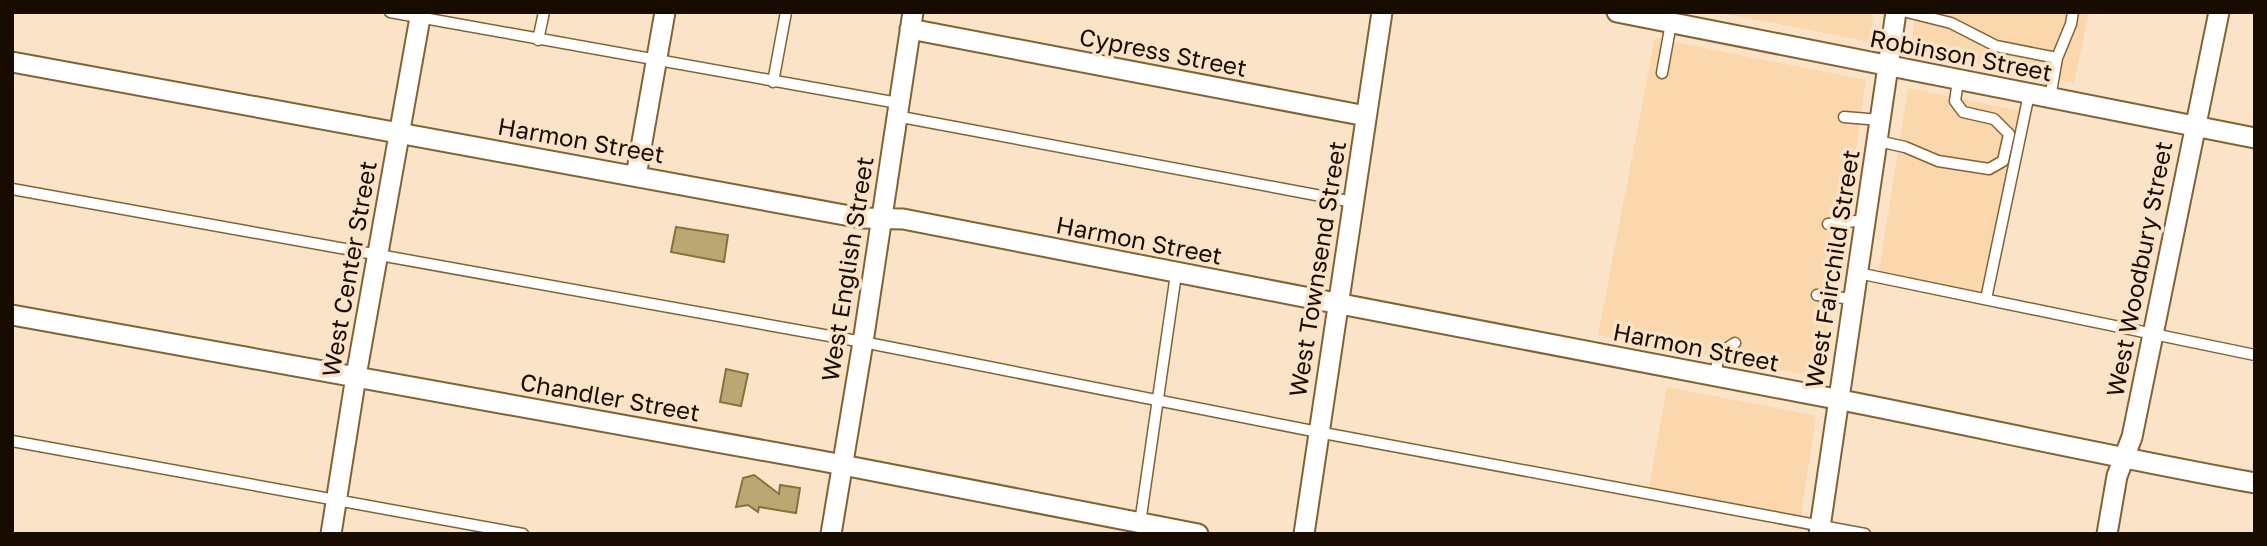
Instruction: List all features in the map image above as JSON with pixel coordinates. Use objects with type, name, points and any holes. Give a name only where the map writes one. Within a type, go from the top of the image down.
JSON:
[{"type":"street","points":[[636,176],[665,12]]},
{"type":"street","name":"West Townsend Street","points":[[1304,534],[1382,12]]},
{"type":"street","name":"Robinson Street","points":[[1618,12],[1671,23],[1695,20],[1888,67],[2255,138]]},
{"type":"street","name":"West Fairchild Street","points":[[1819,529],[1896,12]]},
{"type":"street","name":"West Woodbury Street","points":[[2107,534],[2117,476],[2132,437],[2219,12]]},
{"type":"street","name":"West Center Street","points":[[331,534],[377,253],[420,15]]},
{"type":"street","name":"Cypress Street","points":[[911,21],[1366,116]]},
{"type":"street","name":"West English Street","points":[[831,534],[911,21]]},
{"type":"street","name":"Harmon Street","points":[[12,62],[861,218],[903,219],[2255,483]]},
{"type":"street","name":"Chandler Street","points":[[12,315],[842,465],[1198,534]]},
{"type":"lane","points":[[390,12],[420,15],[538,40],[657,59],[1353,202]]},
{"type":"lane","points":[[538,40],[544,12]]},
{"type":"lane","points":[[773,82],[786,12]]},
{"type":"lane","points":[[1907,12],[1951,23],[1996,46],[2057,58]]},
{"type":"lane","points":[[2050,98],[2057,58],[2073,12]]},
{"type":"lane","points":[[1662,72],[1671,23]]},
{"type":"lane","points":[[1878,141],[1905,147],[1938,161],[1989,169],[2003,161],[2008,134],[1994,119],[1963,112],[1955,101],[1958,80]]},
{"type":"lane","points":[[1986,299],[2029,94]]},
{"type":"lane","points":[[1844,117],[1880,120]]},
{"type":"lane","points":[[12,189],[863,342],[1819,529],[1865,534]]},
{"type":"lane","points":[[1828,223],[1866,220]]},
{"type":"lane","points":[[1858,273],[2255,355]]},
{"type":"lane","points":[[1140,524],[1176,274]]},
{"type":"lane","points":[[1817,295],[1854,299]]},
{"type":"lane","points":[[1714,376],[1720,353],[1735,343]]},
{"type":"lane","points":[[12,441],[523,534]]},
{"type":"shaded area","points":[[1717,12],[1873,12],[1871,36],[1866,41]]},
{"type":"shaded area","points":[[1916,12],[2089,12],[2074,83],[1914,51],[1912,40]]},
{"type":"shaded area","points":[[1655,38],[1866,80],[1822,378],[1598,335]]},
{"type":"shaded area","points":[[1908,88],[2026,112],[1986,299],[1878,278]]},
{"type":"shaded area","points":[[1667,387],[1816,416],[1800,521],[1648,493]]},
{"type":"building","points":[[676,227],[728,235],[724,262],[671,252]]},
{"type":"building","points":[[726,369],[748,374],[741,406],[720,402]]},
{"type":"building","points":[[754,475],[779,494],[780,485],[800,488],[796,513],[759,507],[758,512],[748,505],[736,507],[743,478]]}]
